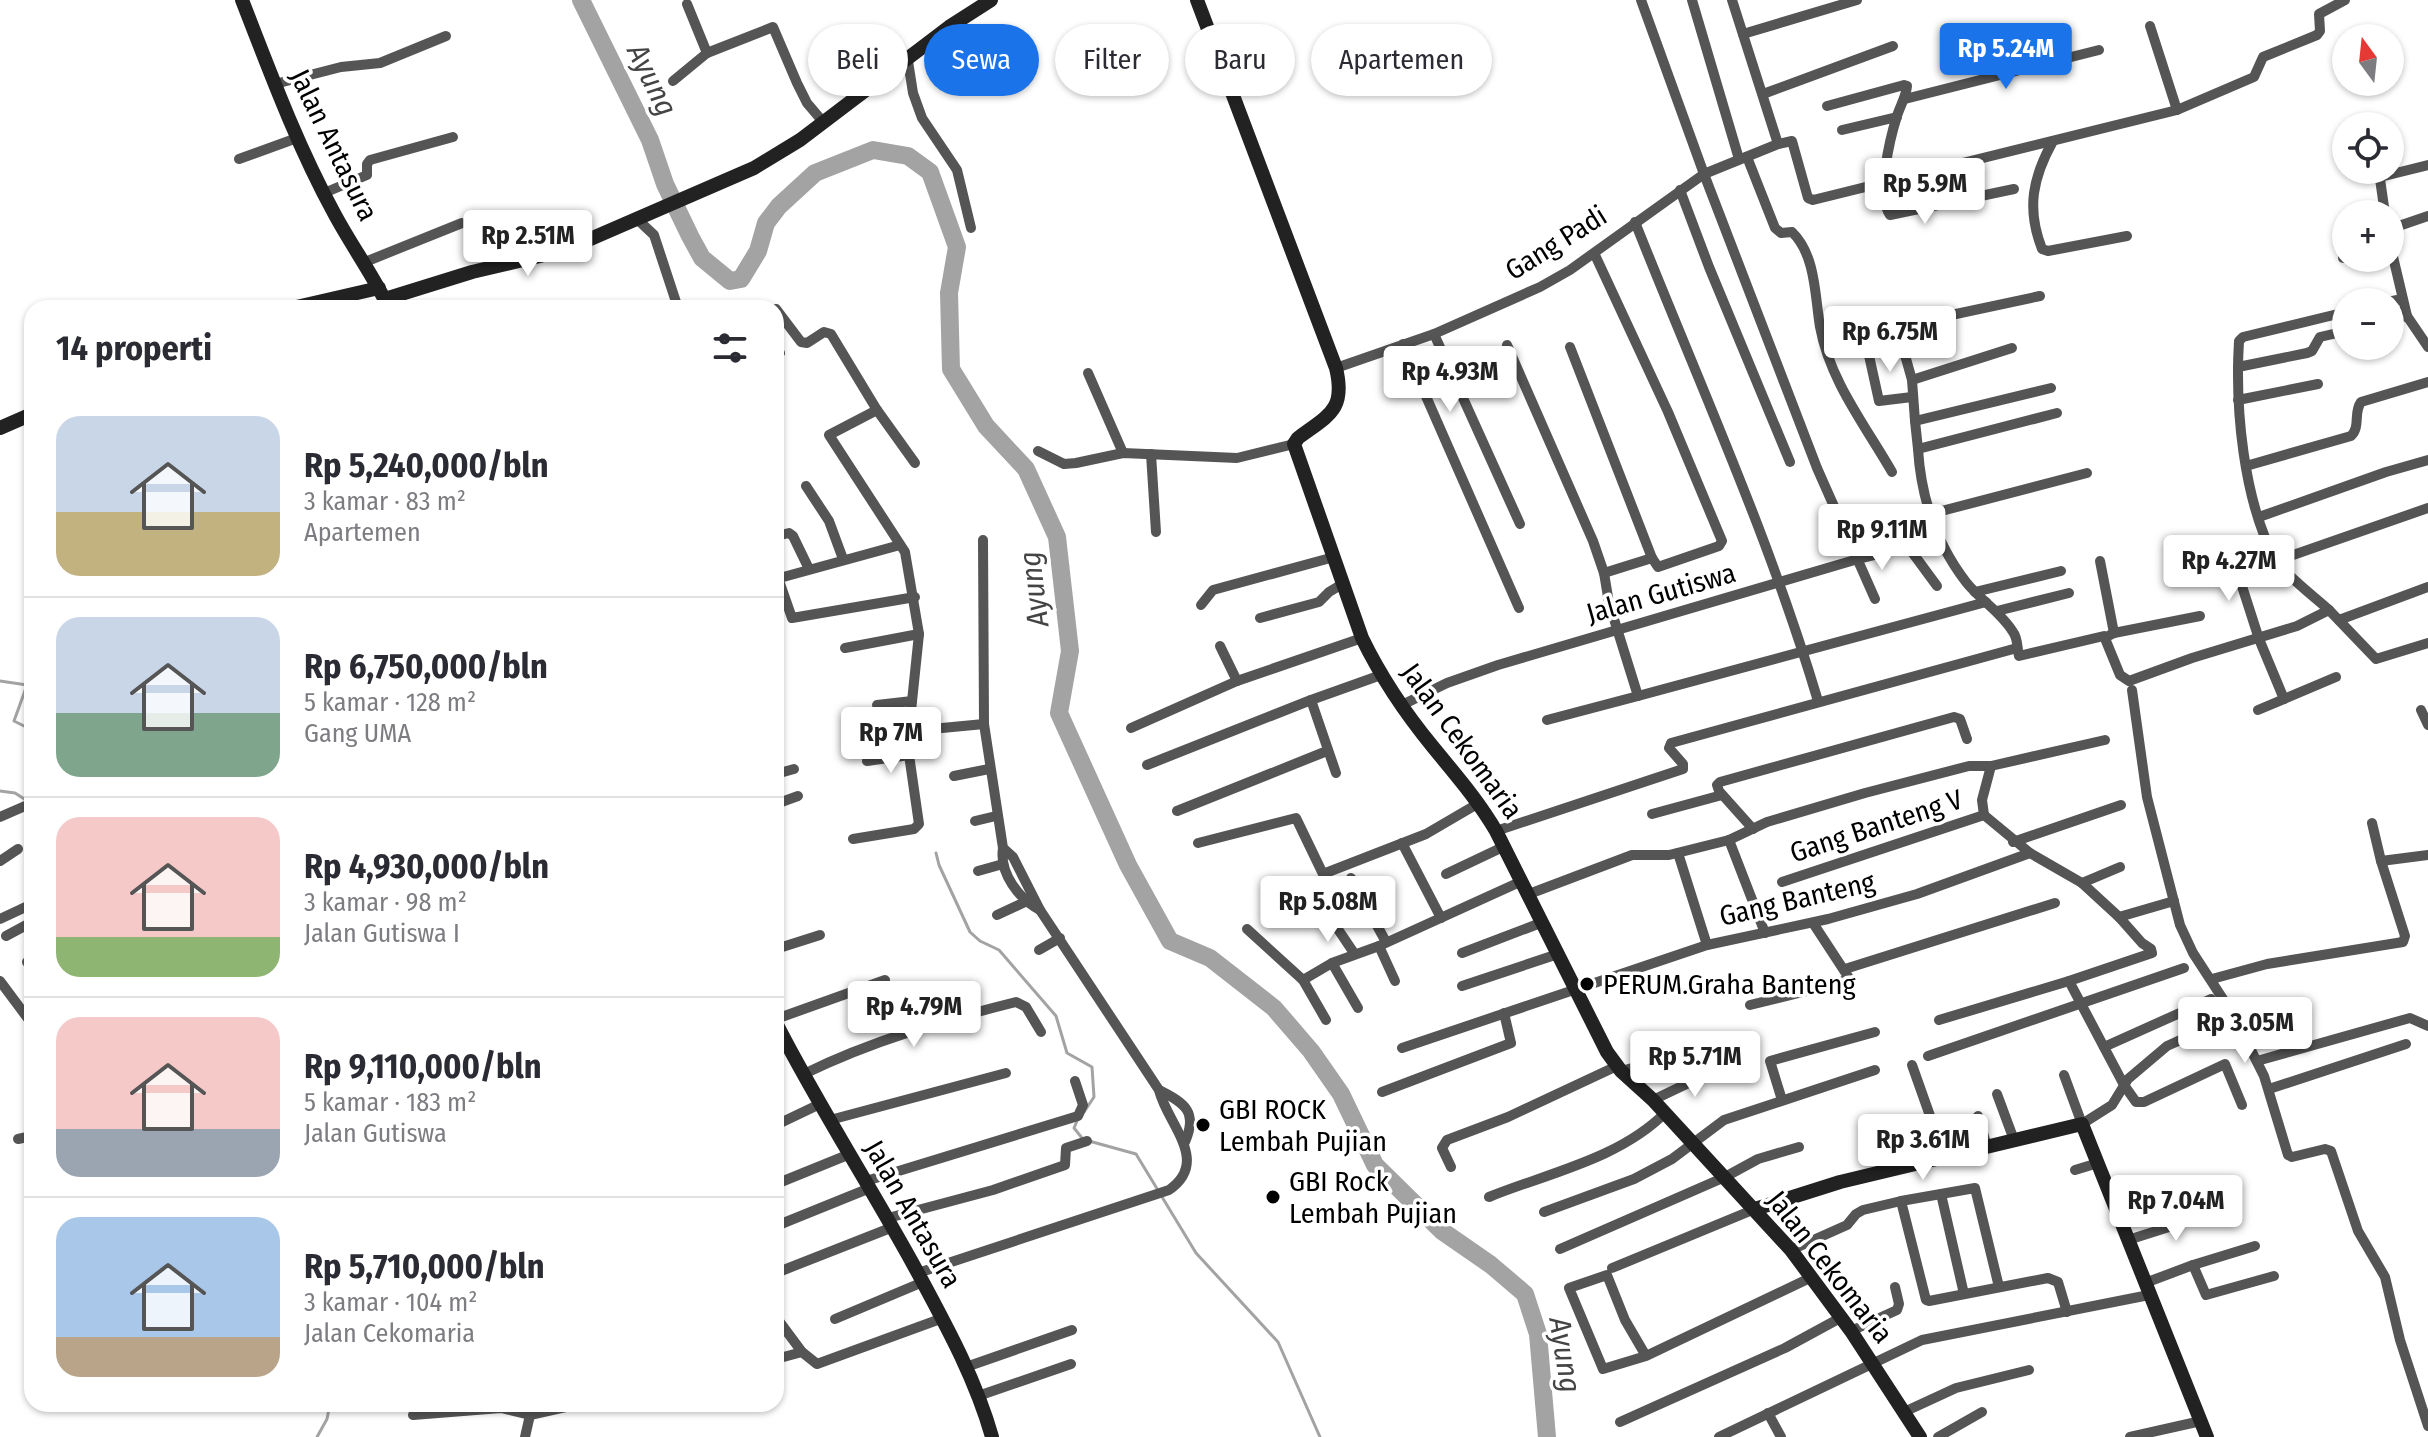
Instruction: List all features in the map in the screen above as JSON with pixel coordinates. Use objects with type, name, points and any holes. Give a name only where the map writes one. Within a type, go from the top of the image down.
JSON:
[{"type":"street","name":"Jalan Antasura","points":[[242,0],[297,138],[324,193],[384,298]]},
{"type":"street","points":[[971,228],[957,170],[922,118],[913,93],[908,61],[949,27],[991,0]]},
{"type":"street","points":[[1038,451],[1064,464],[1123,453],[1237,458],[1294,444],[1339,400],[1341,393],[1336,368],[1197,0]]},
{"type":"street","points":[[1641,0],[1817,468],[1875,599]]},
{"type":"street","points":[[1692,0],[1743,158],[1775,228],[1781,233],[1792,232],[1798,239],[1817,287],[1821,327],[1834,374],[1892,472]]},
{"type":"street","points":[[1732,0],[1778,144]]},
{"type":"street","points":[[1743,34],[1857,0]]},
{"type":"street","points":[[1883,183],[2177,110],[2254,77],[2263,57],[2317,35],[2320,31],[2319,14],[2345,0]]},
{"type":"street","points":[[687,4],[707,53]]},
{"type":"street","points":[[2150,26],[2177,110]]},
{"type":"street","points":[[673,81],[707,53],[773,27],[807,103],[824,123]]},
{"type":"street","points":[[275,84],[335,68],[380,63],[446,36]]},
{"type":"street","points":[[1763,94],[1893,46]]},
{"type":"street","points":[[1905,99],[2099,50]]},
{"type":"street","points":[[1827,106],[1904,85],[1908,89],[1897,117],[1883,183],[1886,210],[1893,216],[2014,189]]},
{"type":"street","points":[[384,298],[472,272],[565,250],[638,220],[754,168],[861,96]]},
{"type":"street","points":[[1842,130],[1897,117]]},
{"type":"street","points":[[324,193],[367,175],[370,160],[453,137]]},
{"type":"street","points":[[239,159],[297,138]]},
{"type":"street","name":"Gang Padi","points":[[1336,368],[1434,334],[1540,287],[1570,270],[1704,174],[1778,144],[1792,141],[1810,200],[1883,183]]},
{"type":"street","points":[[2053,141],[2033,185],[2034,211],[2042,249],[2048,251],[2127,236]]},
{"type":"street","points":[[2404,169],[2428,165]]},
{"type":"street","points":[[1680,190],[1790,462]]},
{"type":"street","points":[[2404,224],[2428,216]]},
{"type":"street","points":[[638,220],[654,235],[675,300]]},
{"type":"street","points":[[1635,222],[1781,583],[1818,701]]},
{"type":"street","points":[[365,262],[462,223]]},
{"type":"street","points":[[1570,347],[1658,567],[1719,546],[1722,541],[1668,412],[1595,255]]},
{"type":"street","points":[[2040,296],[1901,328],[1898,333],[1905,348],[1912,380],[1918,449],[1938,540],[1965,581],[2014,632],[2021,656],[2200,616]]},
{"type":"street","points":[[2404,306],[2407,316],[2428,347]]},
{"type":"street","points":[[2332,315],[2243,337],[2239,341],[2238,400],[2246,466],[2259,517],[2276,561],[2376,659],[2428,643]]},
{"type":"street","points":[[784,321],[801,342],[807,343],[824,332],[831,334],[877,410],[915,463]]},
{"type":"street","points":[[1434,334],[1520,524]]},
{"type":"street","points":[[2238,367],[2307,353],[2312,351],[2320,337],[2332,334]]},
{"type":"street","points":[[1403,344],[1519,608]]},
{"type":"street","points":[[1507,345],[1604,573],[1609,603],[1638,696]]},
{"type":"street","points":[[1912,380],[2012,348]]},
{"type":"street","points":[[1868,351],[1879,401],[1912,397]]},
{"type":"street","points":[[1088,373],[1123,453]]},
{"type":"street","points":[[2246,466],[2351,436],[2356,431],[2357,409],[2361,402],[2428,382]]},
{"type":"street","points":[[2238,400],[2318,384]]},
{"type":"street","points":[[1915,421],[2051,388]]},
{"type":"street","points":[[853,839],[914,829],[919,824],[909,755],[919,634],[905,552],[829,435],[877,410]]},
{"type":"street","points":[[1918,449],[2057,413]]},
{"type":"street","points":[[0,428],[24,418]]},
{"type":"street","name":"Jalan Cekomaria","points":[[1294,444],[1362,638],[1381,675],[1479,803],[1505,846],[1600,1041],[1619,1068],[1653,1100],[1791,1250],[1842,1317],[1904,1412],[1914,1435]]},
{"type":"street","points":[[1151,454],[1156,532]]},
{"type":"street","points":[[2259,517],[2428,460]]},
{"type":"street","points":[[1930,514],[2087,473]]},
{"type":"street","points":[[806,486],[829,521],[843,559]]},
{"type":"street","points":[[2276,561],[2428,508]]},
{"type":"street","points":[[784,534],[793,536],[809,569]]},
{"type":"street","points":[[983,540],[984,724],[1003,864],[1025,902],[1040,910]]},
{"type":"street","name":"Jalan Gutiswa","points":[[1402,705],[1464,676],[1858,559],[1938,540]]},
{"type":"street","points":[[784,576],[900,545]]},
{"type":"street","points":[[1909,548],[1937,586]]},
{"type":"street","points":[[2232,555],[2259,639],[2284,699]]},
{"type":"street","points":[[1201,605],[1213,590],[1334,557]]},
{"type":"street","points":[[1604,573],[1652,558]]},
{"type":"street","points":[[2100,561],[2109,635],[2120,675],[2129,681],[2297,626],[2329,610]]},
{"type":"street","points":[[1975,592],[2061,571]]},
{"type":"street","points":[[1260,618],[1319,602],[1342,585]]},
{"type":"street","points":[[2339,620],[2428,587]]},
{"type":"street","points":[[1997,611],[2069,593]]},
{"type":"street","points":[[784,597],[792,618],[915,597]]},
{"type":"street","points":[[1547,720],[1986,602]]},
{"type":"street","points":[[845,648],[919,634]]},
{"type":"street","points":[[1131,728],[1237,681],[1362,638]]},
{"type":"street","points":[[1220,646],[1237,681]]},
{"type":"street","points":[[1496,831],[1683,769],[1683,764],[1669,748],[1671,743],[2017,648]]},
{"type":"street","points":[[1147,765],[1381,675]]},
{"type":"street","points":[[2258,710],[2336,677]]},
{"type":"street","points":[[2132,690],[2147,797],[2184,935],[2234,1016],[2257,1061],[2290,1157],[2325,1149],[2331,1151],[2358,1231],[2385,1277],[2400,1340],[2428,1426]]},
{"type":"street","points":[[1311,700],[1336,773]]},
{"type":"street","points":[[877,705],[912,701]]},
{"type":"street","points":[[2421,710],[2428,725]]},
{"type":"street","points":[[1753,829],[1722,795],[1717,785],[1720,782],[1954,717],[1960,719],[1967,739]]},
{"type":"street","points":[[942,728],[984,724]]},
{"type":"street","points":[[1303,980],[1354,953],[1441,918],[1624,857],[1678,853],[1729,840],[1767,822],[1865,793],[1969,766],[1991,766],[2105,740]]},
{"type":"street","points":[[1177,811],[1327,751]]},
{"type":"street","points":[[867,761],[909,755]]},
{"type":"street","points":[[1939,1020],[2150,955],[2151,949],[2082,883],[2013,842],[1984,815],[1982,800],[1991,766]]},
{"type":"street","points":[[784,772],[794,769]]},
{"type":"street","points":[[954,776],[989,769]]},
{"type":"street","points":[[1652,814],[1722,795]]},
{"type":"street","points":[[784,801],[798,796]]},
{"type":"street","points":[[1198,843],[1296,818],[1323,874],[1443,825],[1479,803]]},
{"type":"street","points":[[2013,842],[2121,805]]},
{"type":"street","points":[[0,817],[24,806]]},
{"type":"street","name":"Gang Banteng V","points":[[1782,882],[1984,815]]},
{"type":"street","points":[[975,821],[996,816]]},
{"type":"street","points":[[2212,979],[2267,964],[2403,942],[2405,936],[2372,823]]},
{"type":"street","points":[[1729,840],[1765,933]]},
{"type":"street","points":[[1402,843],[1441,918]]},
{"type":"street","points":[[1446,874],[1505,846]]},
{"type":"street","points":[[835,1319],[920,1278],[1169,1190],[1185,1171],[1185,1142],[1163,1107],[1159,1090],[1040,910],[1013,857],[1003,848]]},
{"type":"street","points":[[0,861],[18,849]]},
{"type":"street","points":[[1678,853],[1707,945]]},
{"type":"street","name":"Gang Banteng","points":[[1402,1048],[1707,945],[1813,923],[1917,894],[2030,853]]},
{"type":"street","points":[[2381,861],[2428,855]]},
{"type":"street","points":[[978,871],[1003,864]]},
{"type":"street","points":[[2082,883],[2120,867]]},
{"type":"street","points":[[1351,878],[1382,944],[1395,981]]},
{"type":"street","points":[[2119,917],[2174,901]]},
{"type":"street","points":[[997,915],[1025,902]]},
{"type":"street","points":[[1845,969],[2055,903]]},
{"type":"street","points":[[0,919],[24,908]]},
{"type":"street","points":[[1329,916],[1354,953]]},
{"type":"street","points":[[1462,953],[1543,922]]},
{"type":"street","points":[[1750,1005],[1849,978],[1813,923]]},
{"type":"street","points":[[5,935],[24,926]]},
{"type":"street","points":[[1247,929],[1303,980],[1326,1020]]},
{"type":"street","points":[[784,946],[820,935]]},
{"type":"street","points":[[1039,950],[1060,938]]},
{"type":"street","points":[[1462,986],[1558,954]]},
{"type":"street","points":[[1332,963],[1358,1008]]},
{"type":"street","points":[[1928,1056],[2184,968]]},
{"type":"street","points":[[784,1018],[885,980]]},
{"type":"street","points":[[0,981],[24,1012]]},
{"type":"street","points":[[2069,981],[2132,1099],[2144,1102],[2225,1064],[2242,1105]]},
{"type":"street","points":[[2104,1047],[2211,999]]},
{"type":"street","points":[[804,1074],[861,1048],[1016,1002],[1026,1007],[1041,1032]]},
{"type":"street","points":[[1382,1092],[1511,1043],[1504,1013]]},
{"type":"street","points":[[1612,1268],[1755,1209],[1840,1182],[2082,1124],[2112,1105],[2124,1085],[2167,1046],[2234,1016]]},
{"type":"street","points":[[2257,1061],[2410,1018],[2428,1026]]},
{"type":"street","points":[[1782,1100],[1770,1061],[1875,1032]]},
{"type":"street","name":"Jalan Antasura","points":[[784,1036],[943,1318],[978,1396],[992,1437]]},
{"type":"street","points":[[1451,1167],[1442,1148],[1447,1140],[1619,1068],[1740,1039]]},
{"type":"street","points":[[2269,1089],[2406,1044]]},
{"type":"street","points":[[1912,1065],[1945,1158]]},
{"type":"street","points":[[1653,1100],[1722,1067]]},
{"type":"street","points":[[1544,1212],[1634,1179],[1672,1159],[1724,1120],[1875,1070]]},
{"type":"street","points":[[830,1120],[1006,1073]]},
{"type":"street","points":[[2064,1075],[2207,1437]]},
{"type":"street","points":[[784,1222],[868,1185],[1078,1116],[1083,1105],[1075,1081]]},
{"type":"street","points":[[1159,1090],[1177,1099],[1191,1118],[1192,1126],[1185,1142]]},
{"type":"street","points":[[1997,1094],[2014,1140]]},
{"type":"street","points":[[784,1121],[820,1104]]},
{"type":"street","points":[[1489,1197],[1619,1146],[1639,1135],[1665,1113]]},
{"type":"street","points":[[1978,1116],[1987,1147]]},
{"type":"street","points":[[18,1139],[24,1138]]},
{"type":"street","points":[[784,1269],[890,1222],[1065,1165],[1066,1148],[1087,1141]]},
{"type":"street","points":[[1560,1249],[1725,1177],[1758,1159],[1799,1147]]},
{"type":"street","points":[[784,1181],[850,1154]]},
{"type":"street","points":[[2075,1170],[2098,1163]]},
{"type":"street","points":[[1791,1250],[1847,1225],[1858,1212],[1901,1201],[1976,1189],[1999,1287]]},
{"type":"street","points":[[1941,1194],[1964,1294]]},
{"type":"street","points":[[1901,1201],[1923,1298],[1929,1301],[2048,1278],[2055,1279],[2067,1312]]},
{"type":"street","points":[[2128,1240],[2213,1213]]},
{"type":"street","points":[[1719,1437],[1922,1340],[2067,1312],[2147,1289],[2193,1265],[2255,1246]]},
{"type":"street","points":[[2193,1265],[2206,1295],[2274,1276]]},
{"type":"street","points":[[1646,1356],[1625,1320],[1607,1275],[1569,1288],[1603,1369],[1646,1356],[1812,1277]]},
{"type":"street","points":[[1851,1331],[1897,1310],[1899,1304],[1895,1287]]},
{"type":"street","points":[[1620,1422],[1785,1348],[1842,1317]]},
{"type":"street","points":[[784,1328],[802,1352],[818,1364],[943,1318]]},
{"type":"street","points":[[966,1367],[1072,1330]]},
{"type":"street","points":[[784,1357],[802,1352]]},
{"type":"street","points":[[978,1396],[1071,1364]]},
{"type":"street","points":[[1904,1412],[1956,1388],[2029,1370]]},
{"type":"street","points":[[413,1415],[451,1412]]},
{"type":"street","points":[[518,1412],[530,1415],[543,1412]]},
{"type":"street","points":[[1938,1437],[1982,1412]]},
{"type":"street","points":[[1768,1413],[1781,1437]]},
{"type":"street","points":[[525,1437],[530,1415]]},
{"type":"street","points":[[2130,1437],[2201,1421]]},
{"type":"waterway","name":"Ayung","points":[[581,0],[650,140],[665,184],[690,236],[702,258],[730,281],[741,279],[758,251],[766,223],[779,206],[815,173],[873,150],[908,156],[930,172],[957,247],[949,293],[951,369],[986,426],[1026,469],[1057,537],[1070,651],[1059,713],[1128,865],[1170,941],[1210,958],[1274,1008],[1311,1051],[1341,1094],[1375,1165],[1442,1231],[1491,1265],[1525,1294],[1538,1334],[1547,1437]]},
{"type":"waterway","points":[[0,681],[24,685]]},
{"type":"waterway","points":[[24,693],[14,721],[24,726]]},
{"type":"waterway","points":[[0,791],[15,793],[24,799]]},
{"type":"waterway","points":[[936,853],[970,932],[999,950],[1056,1016],[1067,1053],[1092,1067],[1094,1097],[1084,1112]]},
{"type":"waterway","points":[[1077,1121],[1074,1128],[1082,1138]]},
{"type":"waterway","points":[[1089,1141],[1136,1154],[1196,1253],[1278,1342],[1320,1437]]},
{"type":"waterway","points":[[317,1437],[328,1412]]},
{"type":"place","name":"PERUM.Graha Banteng","points":[[1587,984]]},
{"type":"place","name":"GBI ROCK Lembah Pujian","points":[[1203,1125]]},
{"type":"place","name":"GBI Rock Lembah Pujian","points":[[1273,1197]]}]
